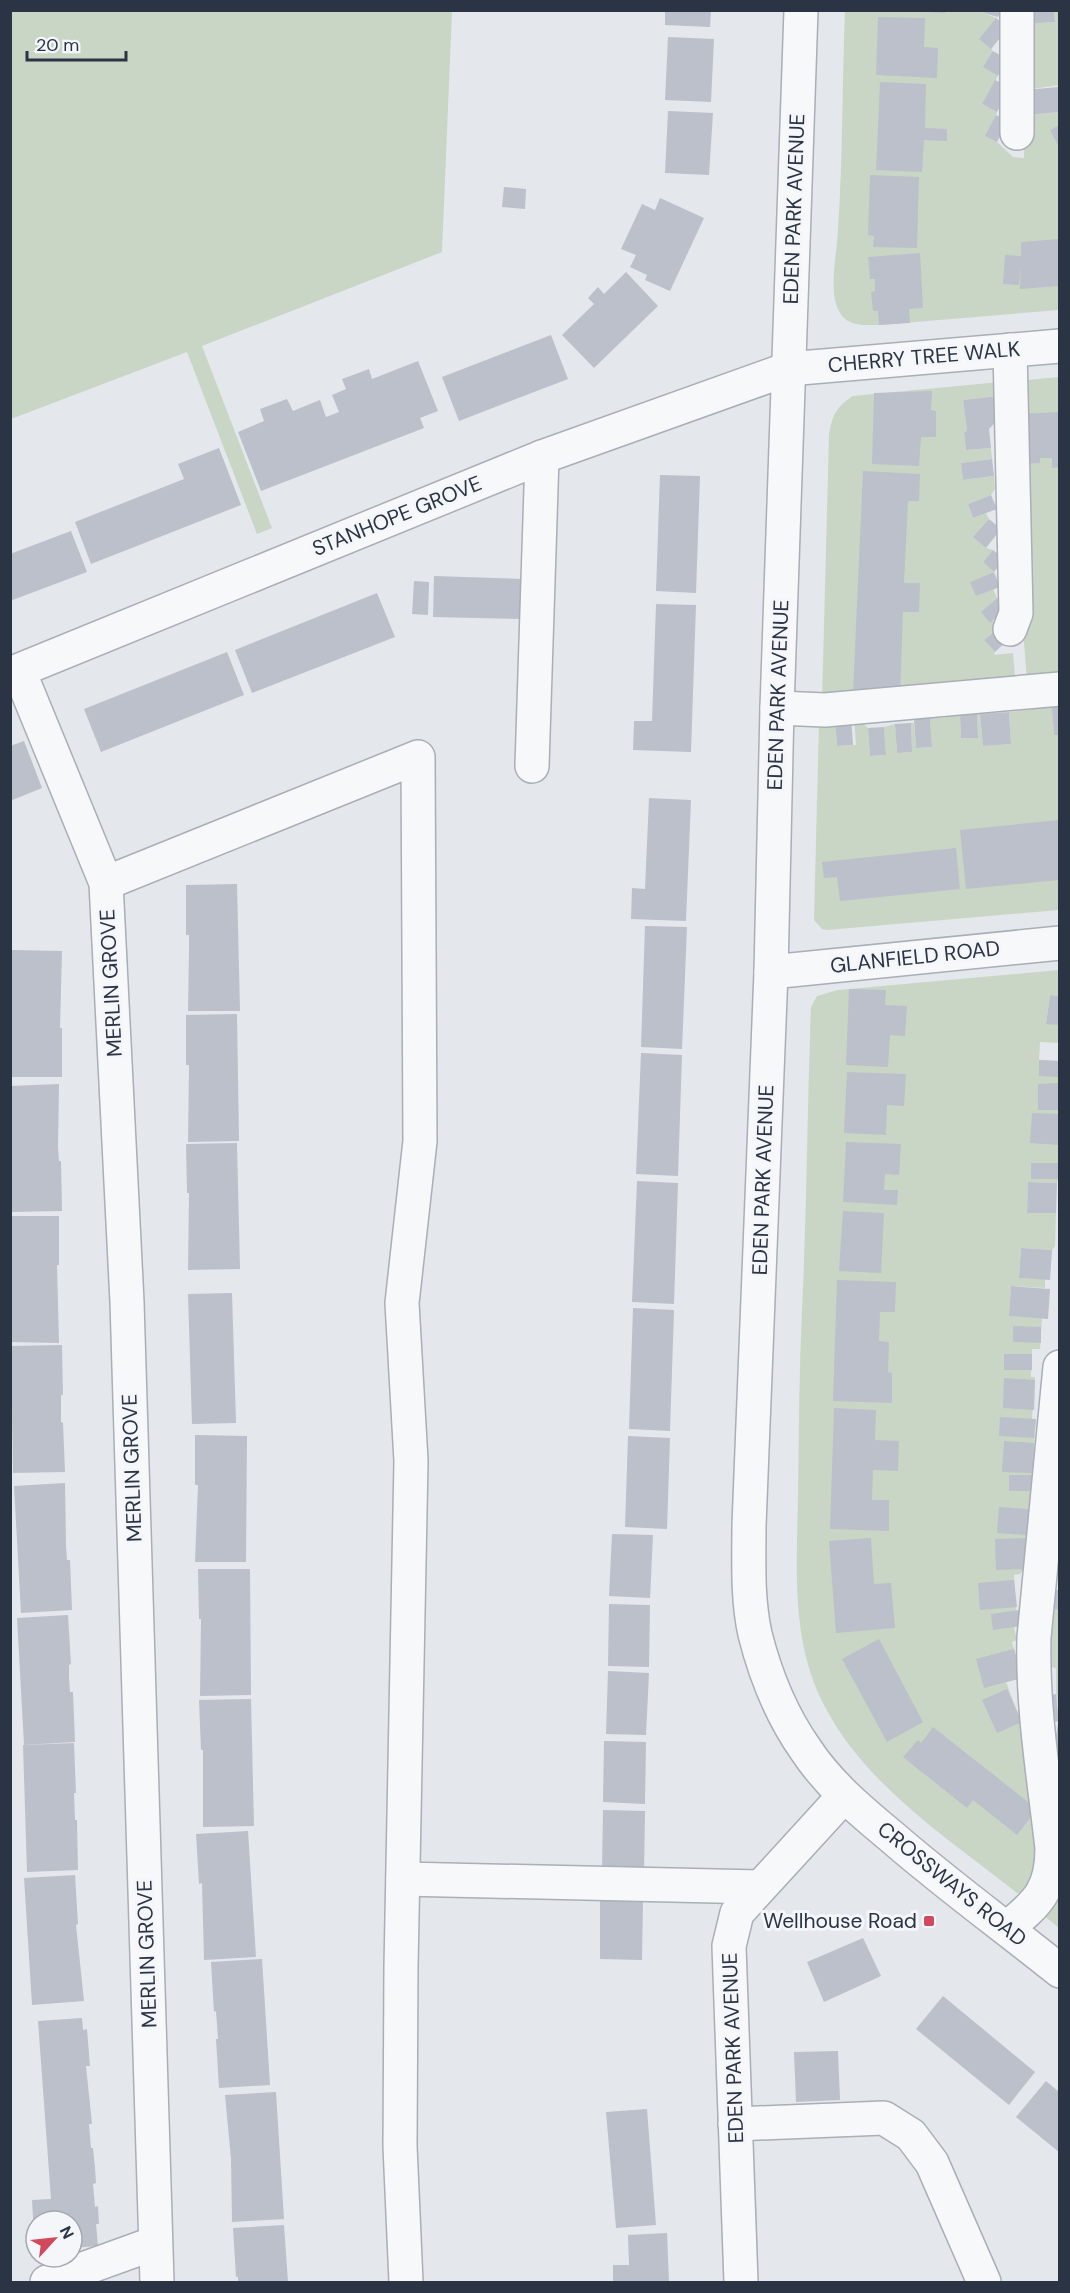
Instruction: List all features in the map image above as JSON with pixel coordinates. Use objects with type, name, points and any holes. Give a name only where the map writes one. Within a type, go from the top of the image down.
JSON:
[{"type":"street","name":"EDEN PARK AVENUE","points":[[741,2283],[729,1946],[737,1913],[844,1797],[807,1752],[783,1712],[762,1659],[750,1600],[749,1525],[771,972],[777,708],[801,10]]},
{"type":"street","points":[[1017,10],[1017,133]]},
{"type":"street","name":"CHERRY TREE WALK","points":[[788,369],[1059,346]]},
{"type":"street","points":[[1010,350],[1016,613],[1010,629]]},
{"type":"street","name":"STANHOPE GROVE","points":[[15,673],[542,457],[788,369]]},
{"type":"street","points":[[532,766],[542,457]]},
{"type":"street","name":"MERLIN GROVE","points":[[15,673],[106,883],[128,1314],[157,2283]]},
{"type":"street","points":[[777,708],[825,710],[1059,688]]},
{"type":"street","points":[[106,883],[418,757],[420,1141],[402,1303],[411,1461],[402,1879],[400,2146],[406,2283]]},
{"type":"street","name":"GLANFIELD ROAD","points":[[771,972],[1059,943]]},
{"type":"street","points":[[1007,1928],[1034,1906],[1046,1887],[1052,1868],[1052,1848],[1033,1671],[1034,1637],[1059,1368]]},
{"type":"street","name":"CROSSWAYS ROAD","points":[[844,1797],[914,1856],[1059,1971]]},
{"type":"street","points":[[402,1879],[759,1887]]},
{"type":"street","points":[[735,2124],[884,2118],[911,2135],[932,2163],[984,2283]]},
{"type":"street","points":[[47,2283],[156,2243]]},
{"type":"green space","points":[[11,10],[452,11],[442,252],[202,346],[272,528],[257,534],[187,352],[11,419]]},
{"type":"green space","points":[[845,11],[985,11],[984,13],[996,18],[991,48],[993,51],[984,67],[998,76],[982,104],[997,112],[986,136],[997,142],[1013,157],[1024,158],[1024,118],[1028,115],[1059,112],[1059,125],[1050,130],[1059,144],[1059,310],[879,325],[856,324],[842,316],[834,293],[834,272],[841,175]]},
{"type":"green space","points":[[1054,11],[1059,11],[1059,85],[1025,90],[1027,24],[1055,22]]},
{"type":"green space","points":[[1059,377],[1059,678],[1027,681],[1017,381]]},
{"type":"green space","points":[[1000,382],[998,396],[963,400],[967,431],[964,432],[966,450],[991,448],[992,459],[961,463],[963,480],[994,476],[995,489],[991,495],[968,504],[973,518],[986,513],[989,519],[974,537],[986,548],[993,550],[983,562],[994,572],[971,582],[976,596],[993,589],[997,598],[981,612],[999,628],[984,640],[995,652],[994,655],[1013,653],[1016,688],[822,701],[829,435],[836,412],[853,396]]},
{"type":"green space","points":[[1052,707],[1054,735],[1060,735],[1059,910],[822,929],[814,920],[819,723],[835,717],[837,746],[856,745],[854,716],[868,728],[870,756],[886,755],[884,727],[895,724],[897,753],[912,752],[911,723],[914,723],[916,748],[932,747],[930,718],[960,715],[961,738],[978,738],[977,714],[980,714],[983,746],[1011,744],[1009,712]]},
{"type":"green space","points":[[1059,970],[1059,996],[1050,995],[1046,1023],[1059,1025],[1059,1043],[1040,1042],[1039,1060],[1059,1061],[1059,1179],[1057,1183],[1028,1182],[1027,1212],[1056,1213],[1055,1246],[1052,1250],[1021,1248],[1019,1278],[1045,1279],[1045,1288],[1011,1286],[1009,1316],[1042,1318],[1040,1349],[1032,1349],[1031,1377],[1035,1377],[1032,1419],[1036,1419],[1032,1475],[1037,1491],[1031,1492],[1026,1538],[1026,1569],[1014,1575],[1016,1610],[1021,1626],[1014,1627],[1017,1640],[1012,1642],[1022,1678],[1006,1682],[1021,1722],[1046,1858],[1035,1893],[1017,1893],[911,1810],[863,1762],[825,1707],[806,1656],[798,1604],[797,1550],[800,1356],[811,1007],[817,996],[838,990]]},
{"type":"green space","points":[[1054,1609],[1059,1610],[1059,1712],[1056,1668],[1043,1665],[1047,1615],[1053,1615]]},
{"type":"green space","points":[[1051,1898],[1059,1899],[1059,1928],[1043,1915]]},
{"type":"building","points":[[665,10],[711,10],[710,27],[665,25]]},
{"type":"building","points":[[926,10],[945,10],[945,13],[926,12]]},
{"type":"building","points":[[985,10],[1001,10],[998,17],[984,13]]},
{"type":"building","points":[[1026,10],[1054,10],[1055,22],[1027,24]]},
{"type":"building","points":[[878,17],[925,18],[924,47],[938,48],[937,78],[876,75]]},
{"type":"building","points":[[996,18],[1008,28],[991,49],[979,39]]},
{"type":"building","points":[[668,37],[714,39],[711,102],[665,100]]},
{"type":"building","points":[[993,51],[1007,59],[998,76],[983,67]]},
{"type":"building","points":[[995,80],[1010,87],[997,112],[982,104]]},
{"type":"building","points":[[880,82],[926,84],[925,128],[947,129],[947,141],[924,140],[922,172],[876,170]]},
{"type":"building","points":[[1058,87],[1059,112],[1028,115],[1025,90]]},
{"type":"building","points":[[668,111],[713,113],[709,175],[665,173]]},
{"type":"building","points":[[996,115],[1008,121],[997,142],[985,136]]},
{"type":"building","points":[[1059,125],[1059,147],[1050,130]]},
{"type":"building","points":[[870,175],[919,177],[917,248],[873,247],[874,236],[868,235]]},
{"type":"building","points":[[504,187],[526,189],[525,209],[502,207]]},
{"type":"building","points":[[660,198],[704,218],[670,291],[645,280],[647,275],[630,267],[636,255],[621,249],[642,204],[655,210]]},
{"type":"building","points":[[1059,239],[1059,286],[1020,289],[1021,264],[1019,285],[1003,284],[1005,255],[1021,256],[1021,242]]},
{"type":"building","points":[[920,253],[923,308],[909,309],[910,323],[879,325],[878,311],[873,311],[871,292],[875,291],[875,279],[870,279],[868,257]]},
{"type":"building","points":[[626,272],[658,306],[594,368],[562,335],[594,304],[588,298],[598,287],[604,294]]},
{"type":"building","points":[[551,335],[568,379],[459,421],[442,377]]},
{"type":"building","points":[[418,361],[438,411],[420,418],[424,428],[261,491],[238,432],[264,421],[260,409],[287,399],[293,411],[320,400],[326,417],[339,412],[332,395],[346,389],[342,379],[369,369],[372,379]]},
{"type":"building","points":[[932,391],[931,410],[936,411],[936,437],[921,437],[919,466],[872,464],[874,393]]},
{"type":"building","points":[[998,396],[1000,417],[989,429],[991,448],[966,450],[964,432],[967,431],[963,400]]},
{"type":"building","points":[[1059,412],[1059,467],[1052,468],[1052,458],[1040,458],[1040,463],[1020,464],[1017,414]]},
{"type":"building","points":[[219,448],[241,505],[91,564],[75,522],[184,479],[178,464]]},
{"type":"building","points":[[992,459],[994,476],[963,480],[961,463]]},
{"type":"building","points":[[863,471],[920,474],[919,501],[908,501],[904,583],[920,583],[919,612],[903,612],[900,695],[853,693]]},
{"type":"building","points":[[660,475],[700,476],[696,593],[656,591]]},
{"type":"building","points":[[991,495],[997,509],[973,518],[968,504]]},
{"type":"building","points":[[989,519],[1001,529],[986,548],[973,537]]},
{"type":"building","points":[[71,531],[87,572],[10,601],[10,554]]},
{"type":"building","points":[[993,550],[1004,559],[994,572],[983,562]]},
{"type":"building","points":[[994,572],[1000,587],[976,596],[970,582]]},
{"type":"building","points":[[434,576],[523,579],[522,619],[433,617]]},
{"type":"building","points":[[414,581],[429,582],[428,615],[412,614]]},
{"type":"building","points":[[377,593],[395,637],[252,693],[235,650]]},
{"type":"building","points":[[997,598],[1007,608],[990,623],[981,612]]},
{"type":"building","points":[[656,604],[696,605],[691,752],[633,750],[634,721],[652,721]]},
{"type":"building","points":[[999,628],[1009,639],[995,652],[984,640]]},
{"type":"building","points":[[227,652],[244,695],[101,752],[84,709]]},
{"type":"building","points":[[1059,697],[1059,735],[1054,735],[1051,698]]},
{"type":"building","points":[[1009,712],[1011,744],[983,746],[980,714]]},
{"type":"building","points":[[977,714],[978,738],[961,738],[960,715]]},
{"type":"building","points":[[851,716],[853,745],[837,746],[835,717]]},
{"type":"building","points":[[930,718],[932,747],[916,748],[914,719]]},
{"type":"building","points":[[911,723],[912,752],[897,753],[895,724]]},
{"type":"building","points":[[884,727],[886,755],[870,756],[868,728]]},
{"type":"building","points":[[24,741],[42,788],[10,801],[10,746]]},
{"type":"building","points":[[649,798],[691,800],[686,921],[631,919],[632,888],[645,889]]},
{"type":"building","points":[[1059,820],[1059,880],[966,889],[960,830]]},
{"type":"building","points":[[956,848],[960,889],[840,901],[837,877],[824,878],[822,862]]},
{"type":"building","points":[[237,884],[240,1011],[188,1011],[189,935],[186,935],[186,885]]},
{"type":"building","points":[[645,926],[687,927],[682,1049],[641,1047]]},
{"type":"building","points":[[12,950],[62,951],[60,1028],[62,1028],[62,1077],[11,1077]]},
{"type":"building","points":[[849,989],[886,990],[885,1005],[907,1006],[905,1036],[890,1035],[888,1067],[846,1065]]},
{"type":"building","points":[[1050,995],[1059,996],[1059,1025],[1046,1024]]},
{"type":"building","points":[[237,1014],[239,1141],[188,1142],[189,1065],[186,1065],[186,1015]]},
{"type":"building","points":[[641,1053],[682,1055],[678,1176],[636,1174]]},
{"type":"building","points":[[1039,1060],[1059,1061],[1059,1077],[1039,1076]]},
{"type":"building","points":[[847,1072],[906,1074],[904,1106],[887,1105],[886,1135],[844,1133]]},
{"type":"building","points":[[1059,1083],[1059,1110],[1038,1110],[1038,1084]]},
{"type":"building","points":[[59,1084],[58,1147],[59,1161],[61,1161],[62,1211],[10,1212],[10,1086]]},
{"type":"building","points":[[1032,1113],[1059,1114],[1059,1145],[1030,1143]]},
{"type":"building","points":[[846,1142],[901,1144],[899,1175],[885,1174],[884,1190],[898,1190],[897,1205],[843,1202]]},
{"type":"building","points":[[237,1143],[240,1269],[188,1270],[189,1193],[187,1193],[186,1144]]},
{"type":"building","points":[[1031,1163],[1059,1163],[1059,1179],[1031,1179]]},
{"type":"building","points":[[637,1181],[678,1183],[674,1304],[632,1302]]},
{"type":"building","points":[[1028,1182],[1057,1183],[1056,1213],[1027,1213]]},
{"type":"building","points":[[843,1211],[884,1213],[881,1273],[839,1271]]},
{"type":"building","points":[[10,1216],[59,1216],[59,1265],[57,1265],[59,1343],[10,1342]]},
{"type":"building","points":[[1021,1248],[1052,1250],[1050,1280],[1019,1278]]},
{"type":"building","points":[[837,1280],[896,1282],[895,1312],[880,1312],[879,1341],[889,1342],[888,1372],[892,1373],[892,1403],[833,1401]]},
{"type":"building","points":[[1011,1286],[1050,1289],[1048,1319],[1009,1316]]},
{"type":"building","points":[[232,1293],[236,1423],[192,1424],[188,1294]]},
{"type":"building","points":[[633,1308],[674,1310],[670,1431],[629,1429]]},
{"type":"building","points":[[1013,1326],[1041,1327],[1041,1343],[1013,1342]]},
{"type":"building","points":[[62,1345],[61,1422],[63,1423],[65,1472],[13,1473],[11,1346]]},
{"type":"building","points":[[1004,1354],[1032,1354],[1032,1370],[1004,1370]]},
{"type":"building","points":[[1004,1378],[1035,1380],[1034,1410],[1003,1408]]},
{"type":"building","points":[[834,1408],[876,1410],[875,1440],[899,1441],[898,1471],[873,1470],[872,1500],[889,1500],[889,1531],[830,1529]]},
{"type":"building","points":[[1000,1417],[1036,1419],[1034,1438],[999,1436]]},
{"type":"building","points":[[195,1435],[247,1436],[246,1562],[195,1562],[198,1485],[195,1485]]},
{"type":"building","points":[[628,1436],[670,1438],[667,1529],[625,1527]]},
{"type":"building","points":[[1004,1441],[1034,1443],[1033,1473],[1002,1472]]},
{"type":"building","points":[[1009,1475],[1037,1475],[1037,1491],[1009,1491]]},
{"type":"building","points":[[65,1483],[66,1546],[67,1560],[70,1560],[72,1610],[21,1613],[14,1486]]},
{"type":"building","points":[[999,1507],[1029,1509],[1026,1535],[997,1533]]},
{"type":"building","points":[[612,1534],[653,1535],[650,1598],[609,1596]]},
{"type":"building","points":[[871,1538],[874,1584],[891,1583],[895,1628],[836,1633],[829,1541]]},
{"type":"building","points":[[1026,1538],[1026,1569],[996,1570],[995,1539]]},
{"type":"building","points":[[198,1569],[250,1569],[251,1695],[200,1696],[201,1619],[199,1619]]},
{"type":"building","points":[[1014,1580],[1017,1607],[980,1610],[978,1583]]},
{"type":"building","points":[[1056,1590],[1059,1590],[1059,1610],[1054,1609]]},
{"type":"building","points":[[609,1604],[650,1605],[649,1667],[608,1666]]},
{"type":"building","points":[[1019,1610],[1021,1626],[993,1630],[991,1614]]},
{"type":"building","points":[[68,1615],[71,1664],[69,1665],[69,1678],[70,1692],[73,1692],[75,1742],[24,1745],[17,1618]]},
{"type":"building","points":[[879,1639],[923,1722],[887,1742],[842,1659]]},
{"type":"building","points":[[1014,1649],[1022,1678],[984,1688],[976,1659]]},
{"type":"building","points":[[608,1671],[649,1673],[646,1735],[606,1734]]},
{"type":"building","points":[[1007,1689],[1022,1722],[997,1733],[982,1700]]},
{"type":"building","points":[[1056,1694],[1059,1721],[1044,1724],[1040,1697]]},
{"type":"building","points":[[251,1699],[254,1826],[203,1827],[203,1750],[201,1750],[199,1700]]},
{"type":"building","points":[[1059,1723],[1059,1756],[1053,1755]]},
{"type":"building","points":[[933,1727],[1037,1809],[1017,1835],[973,1800],[967,1808],[903,1757],[918,1740],[921,1743]]},
{"type":"building","points":[[604,1741],[646,1742],[645,1804],[603,1802]]},
{"type":"building","points":[[74,1743],[78,1870],[27,1872],[23,1745]]},
{"type":"building","points":[[603,1810],[645,1811],[644,1873],[602,1872]]},
{"type":"building","points":[[248,1831],[256,1957],[204,1960],[202,1883],[199,1884],[196,1834]]},
{"type":"building","points":[[75,1875],[78,1924],[76,1925],[84,2001],[32,2005],[24,1878]]},
{"type":"building","points":[[600,1897],[643,1898],[642,1960],[600,1959]]},
{"type":"building","points":[[863,1938],[881,1976],[824,2002],[807,1962]]},
{"type":"building","points":[[262,1959],[270,2085],[219,2088],[216,2039],[218,2039],[211,1962]]},
{"type":"building","points":[[943,1996],[1035,2072],[1009,2105],[916,2029]]},
{"type":"building","points":[[82,2018],[83,2030],[87,2029],[90,2066],[86,2066],[92,2124],[89,2124],[91,2148],[93,2148],[96,2183],[93,2184],[95,2207],[98,2206],[99,2224],[96,2224],[98,2246],[84,2247],[84,2209],[33,2209],[32,2200],[51,2199],[38,2021]]},
{"type":"building","points":[[838,2051],[840,2100],[796,2102],[794,2052]]},
{"type":"building","points":[[1046,2081],[1059,2092],[1059,2152],[1016,2117]]},
{"type":"building","points":[[276,2092],[284,2219],[232,2222],[231,2159],[225,2095]]},
{"type":"building","points":[[647,2109],[656,2225],[616,2228],[606,2112]]},
{"type":"building","points":[[284,2225],[288,2282],[238,2282],[233,2228]]},
{"type":"building","points":[[667,2233],[669,2282],[613,2282],[613,2265],[629,2265],[628,2235]]},
{"type":"place","name":"Wellhouse Road","points":[[929,1921]]}]
